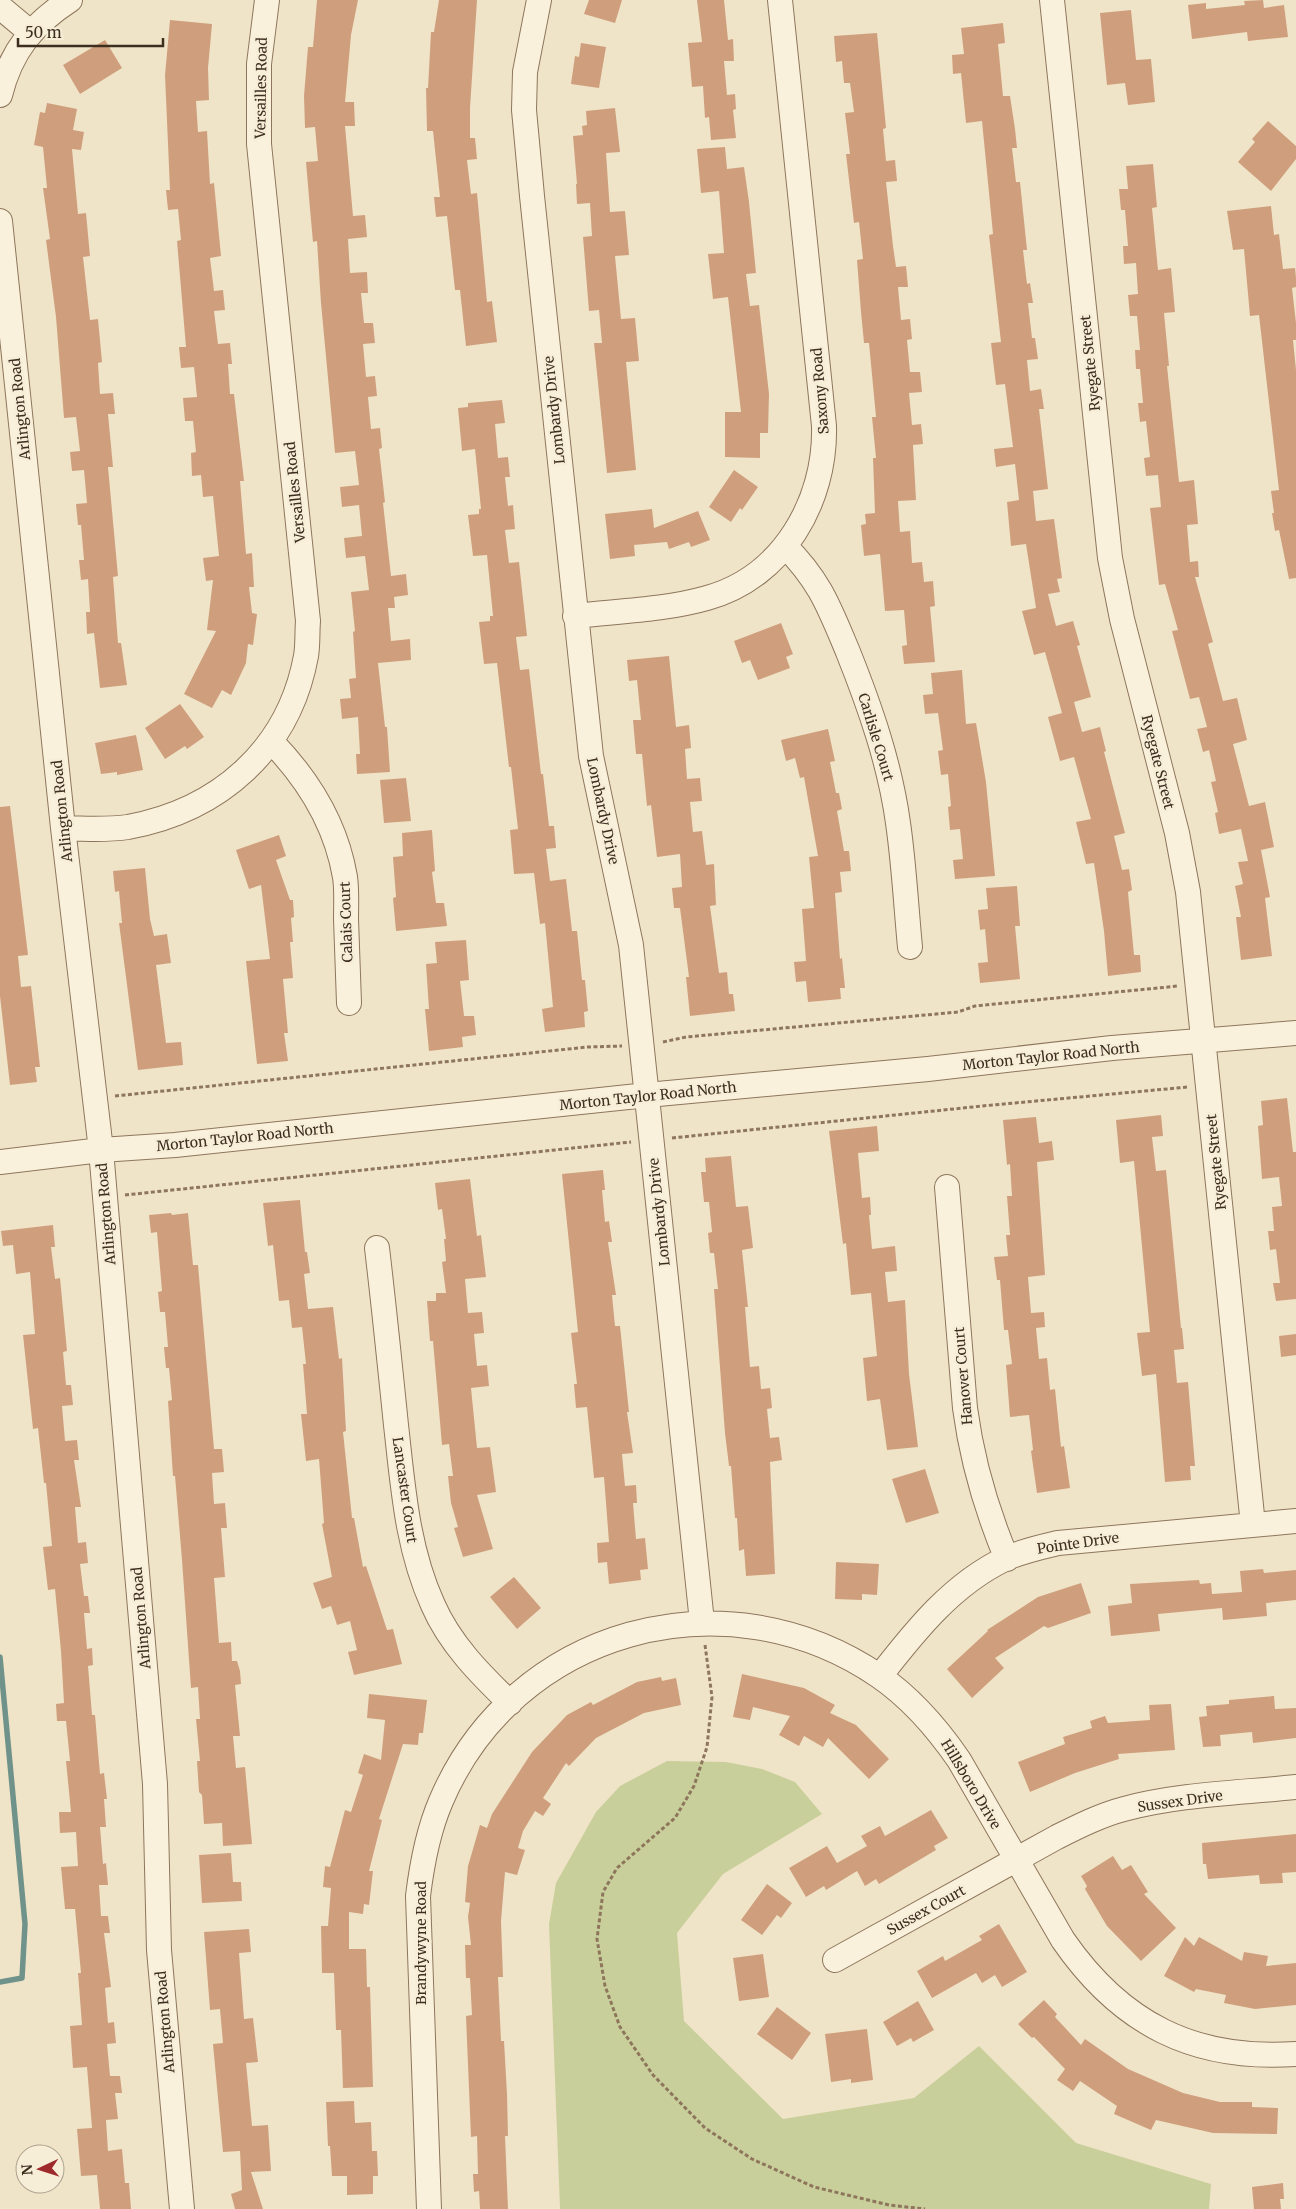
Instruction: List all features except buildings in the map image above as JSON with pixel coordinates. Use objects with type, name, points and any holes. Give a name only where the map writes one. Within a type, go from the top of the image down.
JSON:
[{"type":"street","points":[[0,94],[15,55],[30,32],[45,17],[70,0]]},
{"type":"street","name":"Versailles Road","points":[[63,828],[97,830],[127,827],[183,811],[210,797],[234,781],[255,761],[271,741],[286,716],[299,684],[306,654],[308,621],[260,144],[259,64],[267,0]]},
{"type":"street","name":"Lombardy Drive","points":[[539,0],[525,72],[524,110],[591,756],[631,944],[702,1622]]},
{"type":"street","name":"Saxony Road","points":[[575,616],[685,603],[708,598],[732,589],[753,576],[785,546],[800,525],[812,502],[820,478],[825,448],[824,426],[781,0]]},
{"type":"street","name":"Ryegate Street","points":[[1052,0],[1110,558],[1122,619],[1184,868],[1253,1525]]},
{"type":"street","points":[[0,7],[30,32]]},
{"type":"street","name":"Arlington Road","points":[[0,222],[63,828],[101,1150],[155,1784],[159,1950],[182,2209]]},
{"type":"street","name":"Carlisle Court","points":[[785,546],[805,566],[822,590],[857,676],[879,739],[898,823],[910,947]]},
{"type":"street","name":"Calais Court","points":[[271,741],[291,762],[321,806],[338,849],[345,878],[349,1003]]},
{"type":"street","name":"Morton Taylor Road North","points":[[0,1162],[101,1150],[218,1141],[647,1095],[928,1069],[1112,1048],[1296,1033]]},
{"type":"street","name":"Hanover Court","points":[[946,1187],[969,1439],[984,1500],[1007,1558]]},
{"type":"street","name":"Lancaster Court","points":[[377,1248],[405,1512],[413,1553],[433,1607],[454,1642],[480,1674],[510,1703]]},
{"type":"street","name":"Pointe Drive","points":[[880,1676],[909,1637],[943,1603],[977,1575],[1007,1558],[1032,1549],[1058,1543],[1296,1521]]},
{"type":"street","name":"Hillsboro Drive","points":[[510,1703],[549,1672],[597,1646],[652,1629],[702,1622],[751,1625],[799,1636],[845,1655],[880,1676],[912,1703],[945,1740],[959,1760],[1063,1940],[1080,1964],[1111,1997],[1141,2019],[1180,2040],[1223,2052],[1267,2056],[1296,2054]]},
{"type":"street","name":"Brandywyne Road","points":[[428,2209],[418,1921],[421,1872],[432,1824],[452,1779],[477,1739],[510,1703]]},
{"type":"street","name":"Sussex Drive","points":[[1017,1861],[1057,1837],[1089,1822],[1151,1802],[1296,1787]]},
{"type":"street","name":"Sussex Court","points":[[835,1960],[1017,1861]]},
{"type":"path","points":[[656,1042],[696,1036],[958,1012],[975,1006],[1197,984]]},
{"type":"path","points":[[94,1098],[569,1049],[623,1046]]},
{"type":"path","points":[[667,1139],[982,1106],[1208,1086]]},
{"type":"path","points":[[104,1197],[633,1142]]},
{"type":"path","points":[[702,1622],[712,1697],[707,1747],[694,1786],[675,1818],[617,1868],[603,1892],[597,1938],[604,1986],[620,2027],[654,2075],[705,2128],[752,2159],[814,2187],[889,2205],[925,2209]]},
{"type":"green space","points":[[667,1761],[726,1762],[762,1769],[795,1782],[822,1814],[723,1874],[677,1933],[684,2021],[783,2119],[914,2098],[979,2046],[1076,2143],[1211,2184],[1209,2209],[560,2209],[549,1924],[556,1883],[596,1812],[620,1786]]},
{"type":"waterway","points":[[0,1657],[25,1924],[22,1978],[0,1982]]}]
